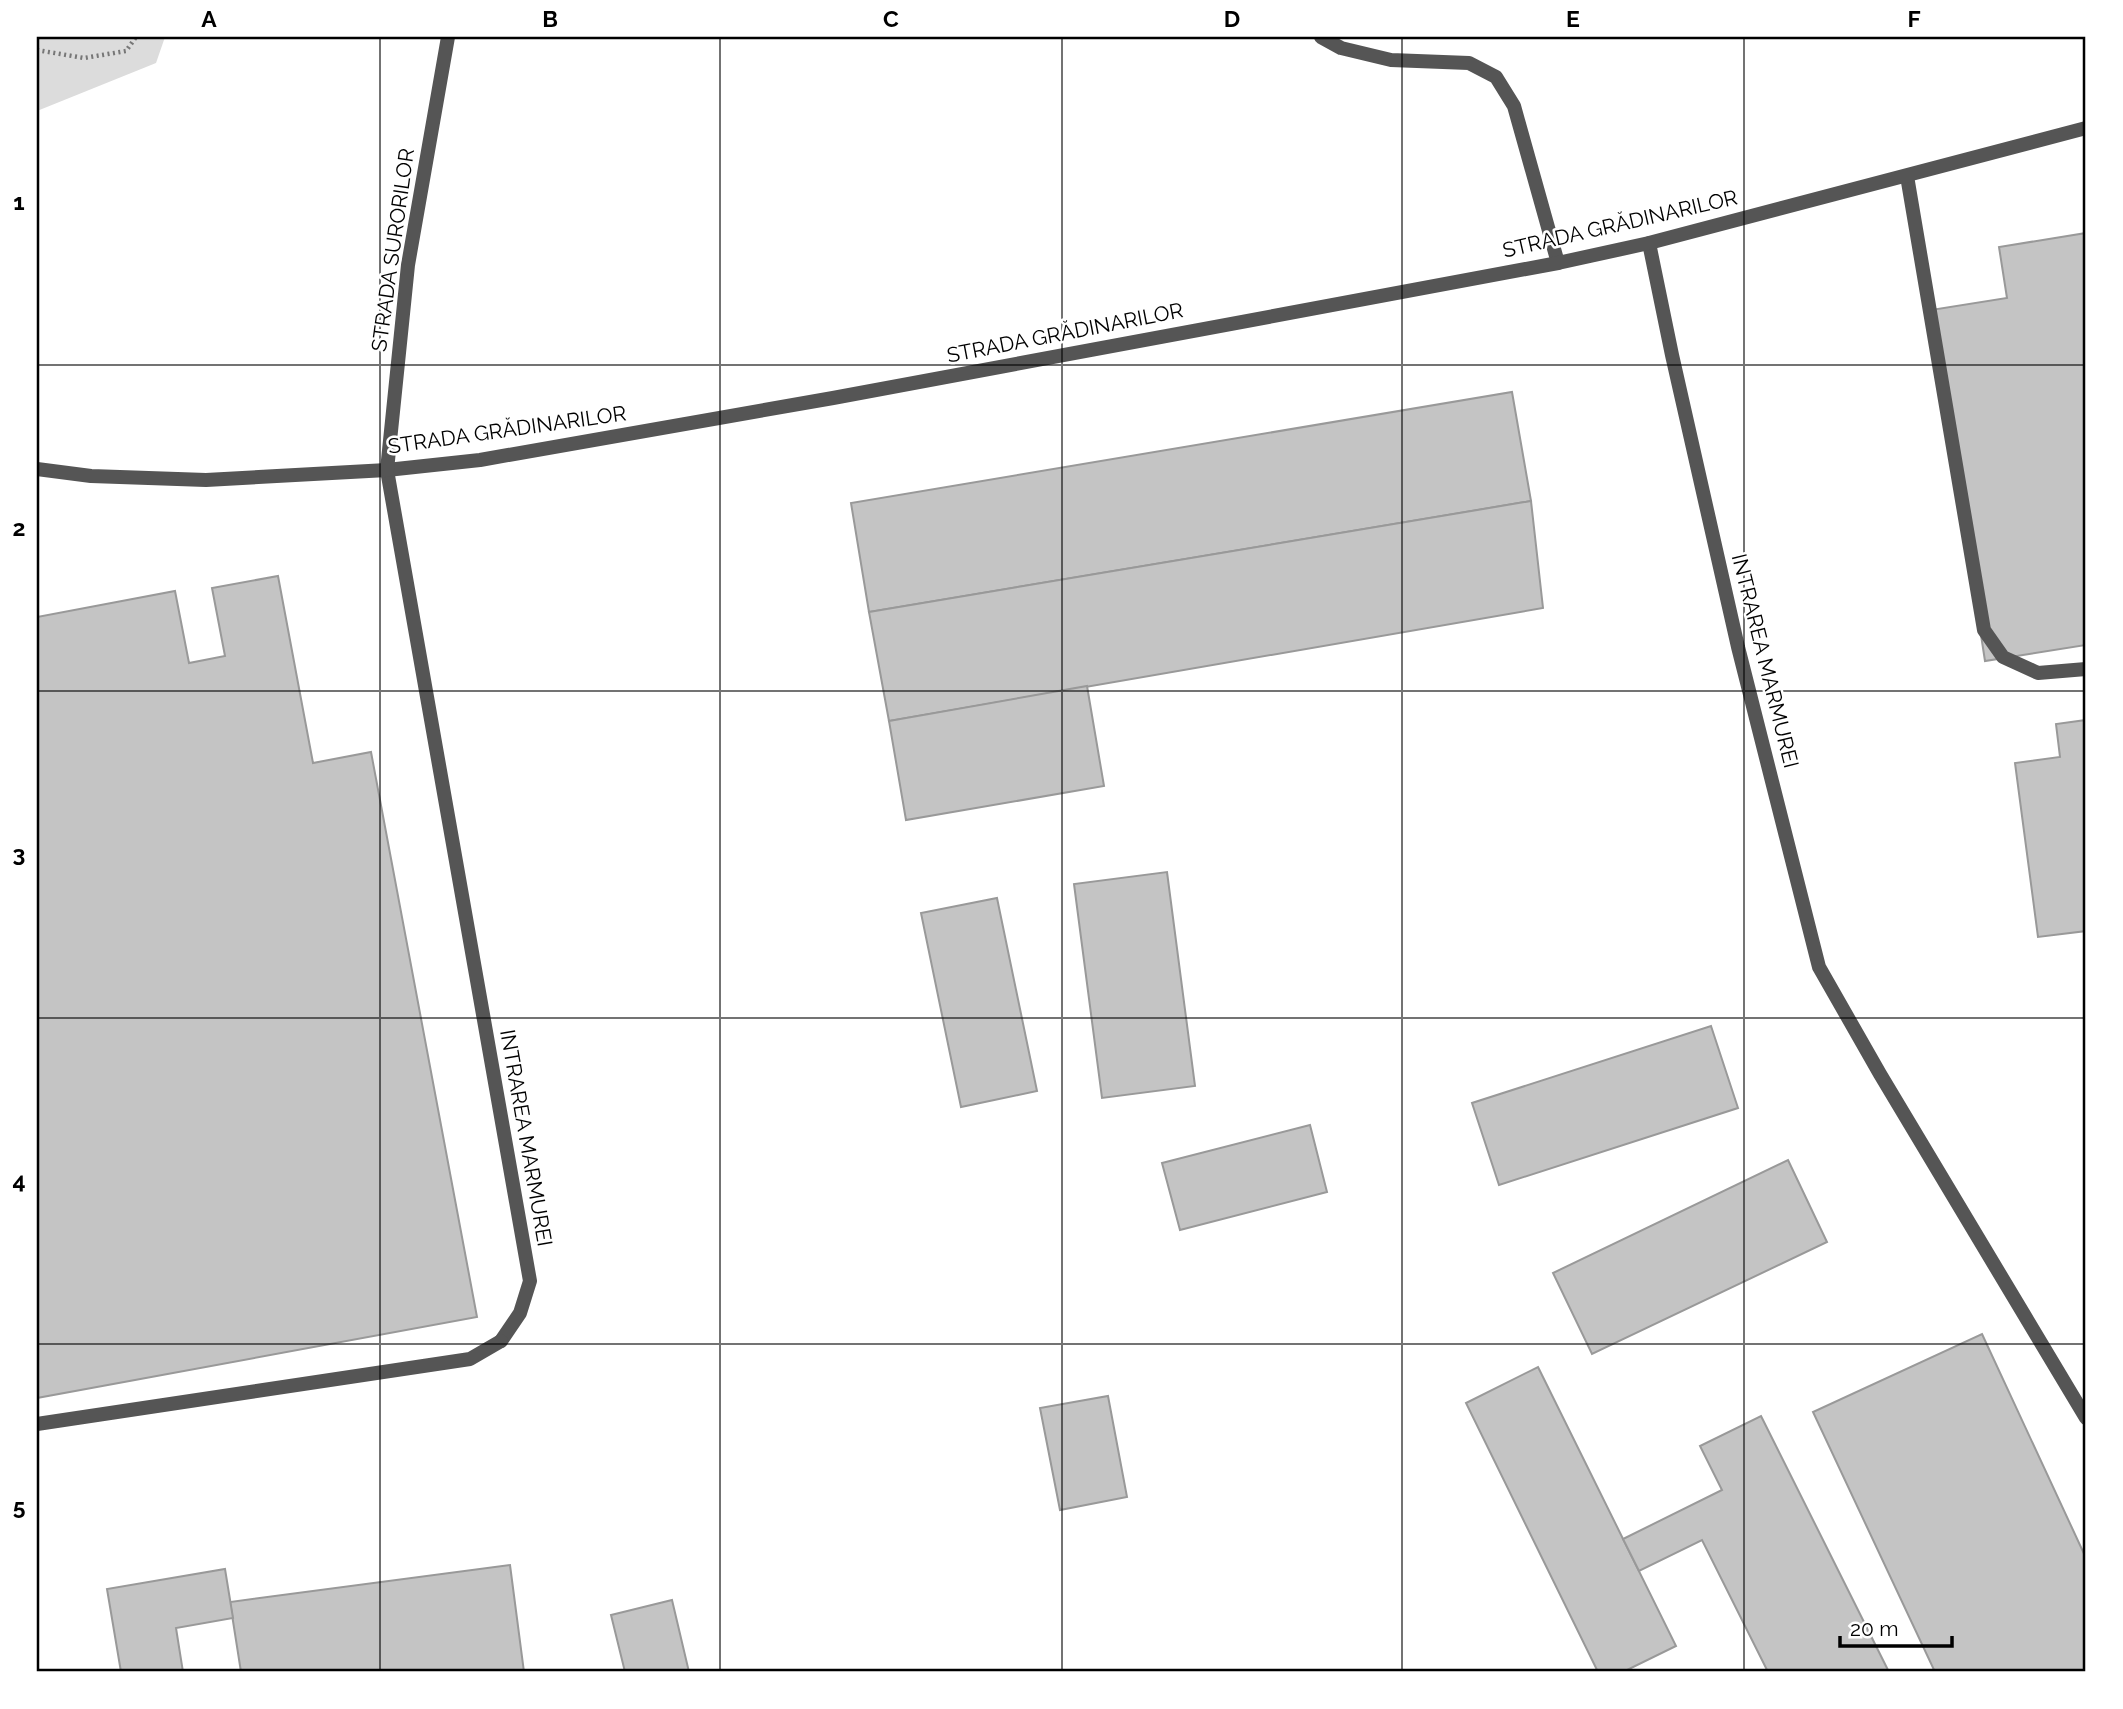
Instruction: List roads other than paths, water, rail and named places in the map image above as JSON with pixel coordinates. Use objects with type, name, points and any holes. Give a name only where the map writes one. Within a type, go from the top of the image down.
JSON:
[{"type":"street","name":"STRADA SURORILOR","points":[[387,470],[408,265],[448,37]]},
{"type":"street","points":[[1321,37],[1341,48],[1391,60],[1469,63],[1496,77],[1514,106],[1558,263]]},
{"type":"street","name":"STRADA GRĂDINARILOR","points":[[37,469],[91,476],[206,480],[387,470],[481,460],[1558,263],[1649,243],[2086,128]]},
{"type":"street","points":[[1907,176],[1984,630],[2003,657],[2038,673],[2086,669]]},
{"type":"street","name":"INTRAREA MARMUREI","points":[[1649,243],[1735,634],[1819,967],[2086,1419]]},
{"type":"street","name":"INTRAREA MARMUREI","points":[[37,1424],[470,1359],[501,1341],[520,1313],[530,1281],[387,470]]}]
